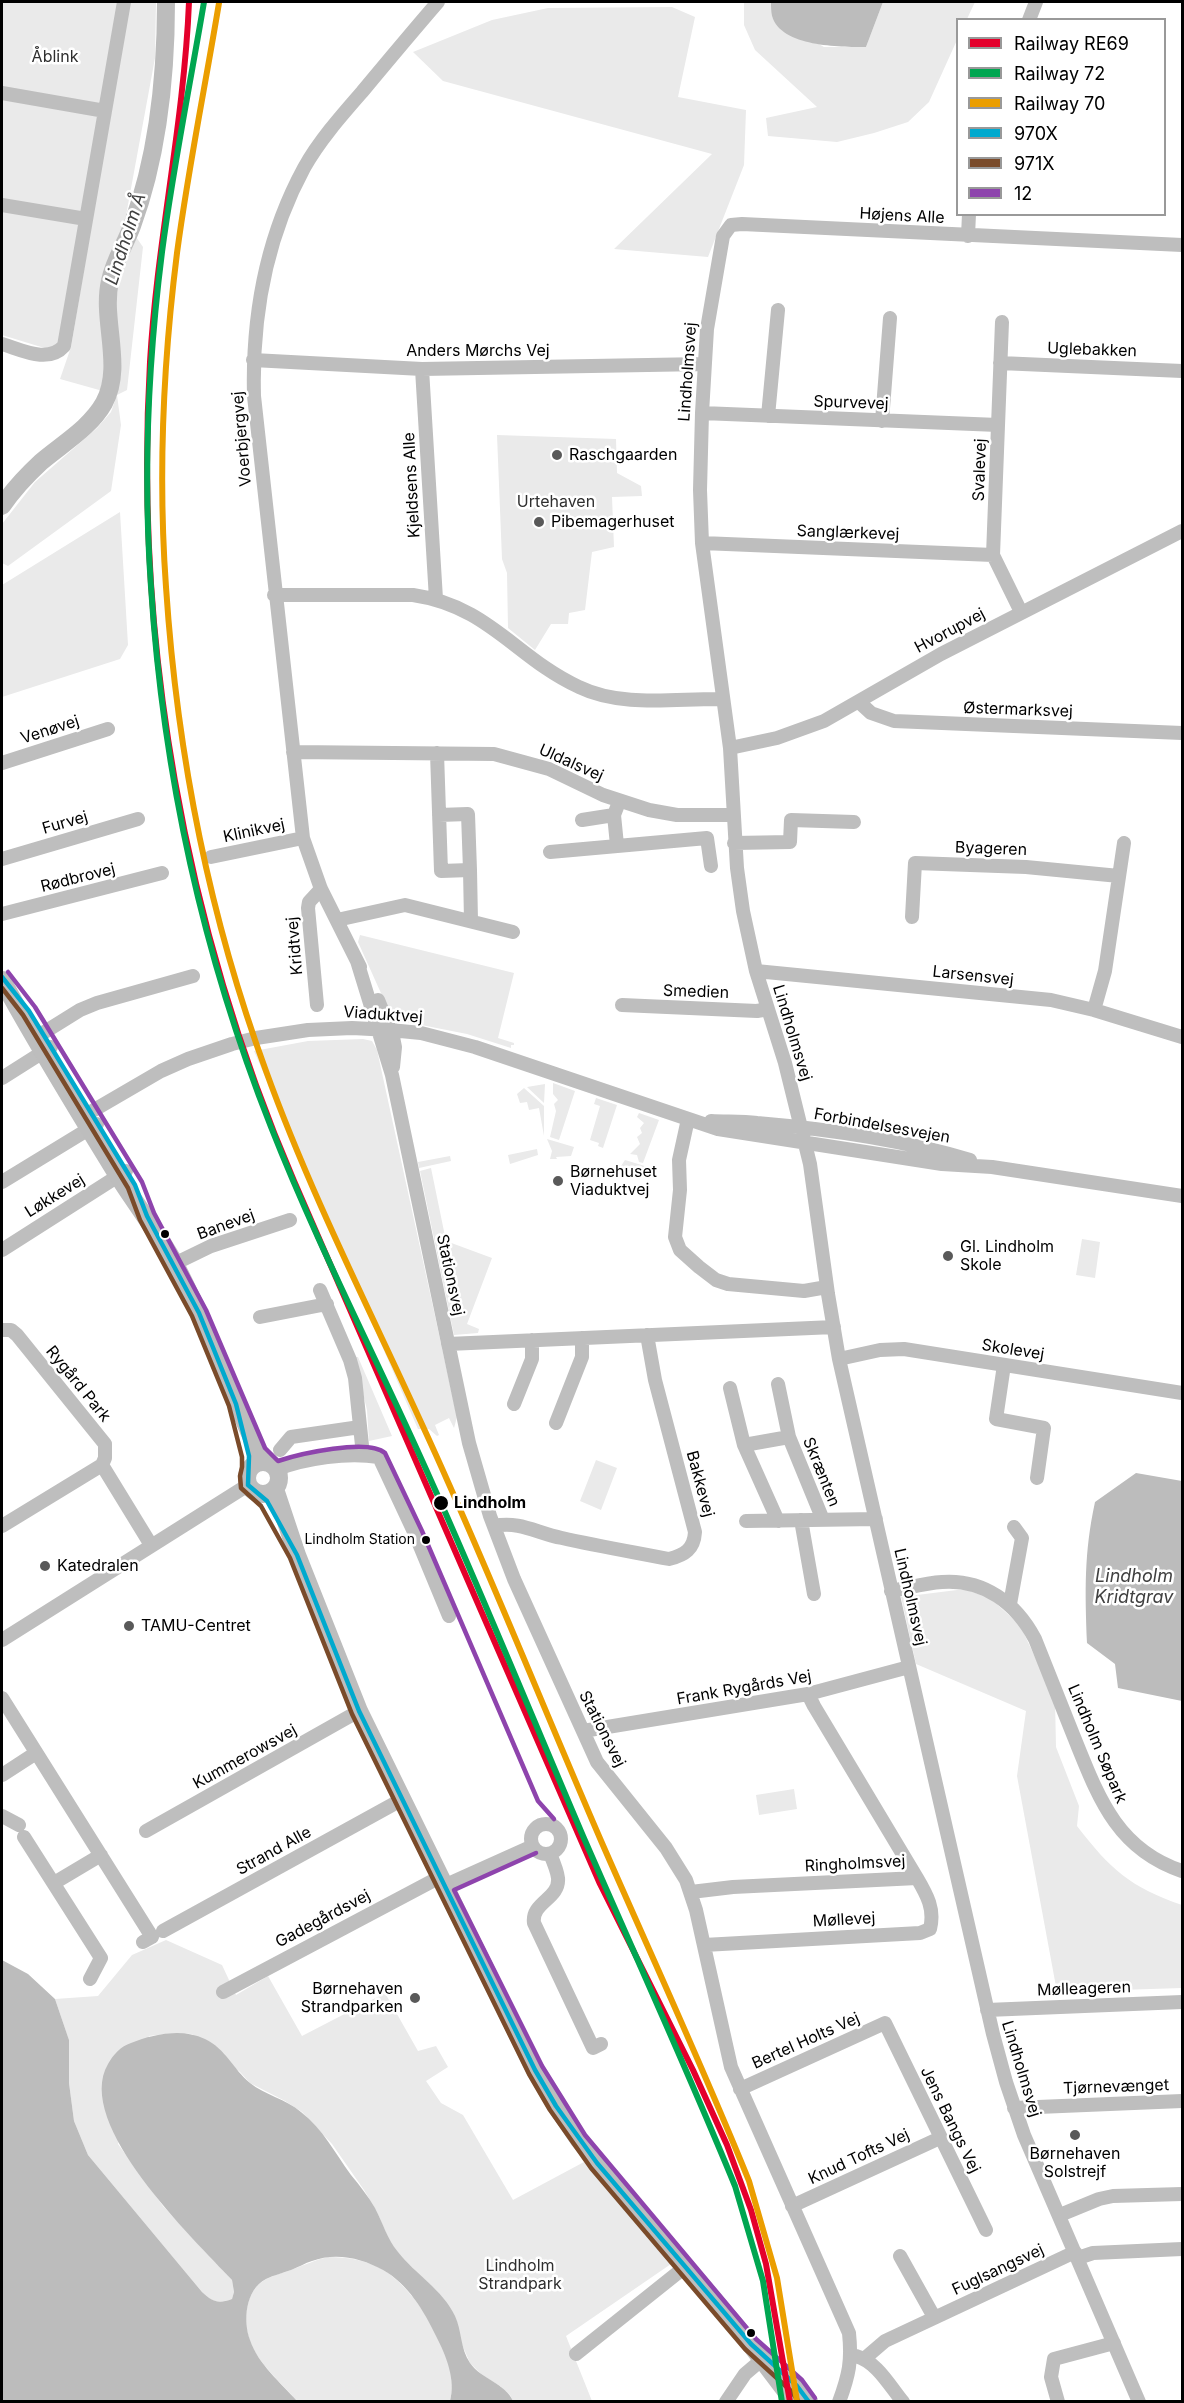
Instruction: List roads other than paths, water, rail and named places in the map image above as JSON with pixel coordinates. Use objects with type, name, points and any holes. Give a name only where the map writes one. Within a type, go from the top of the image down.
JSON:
[{"type":"main road","points":[[4,984],[43,1043],[122,1173],[135,1185],[147,1216],[204,1324],[236,1404],[249,1456],[263,1478],[297,1555],[359,1711],[535,2070],[579,2140],[763,2358],[794,2402]]},
{"type":"main road","points":[[763,2358],[797,2386],[808,2402]]},
{"type":"street","points":[[2,344],[45,356],[57,354],[64,346],[124,2]]},
{"type":"street","name":"Voerbjergvej","points":[[384,1029],[357,961],[321,889],[303,838],[274,595],[254,396],[253,360],[257,312],[267,262],[285,211],[304,168],[330,130],[438,2]]},
{"type":"street","points":[[1030,18],[1036,2]]},
{"type":"street","points":[[2,93],[105,111]]},
{"type":"street","points":[[2,205],[86,219]]},
{"type":"street","points":[[968,236],[969,216]]},
{"type":"street","name":"Højens Alle","points":[[729,228],[742,224],[1182,245]]},
{"type":"street","name":"Lindholmsvej","points":[[729,228],[723,236],[710,308],[704,364],[700,490],[702,543],[730,748],[734,843],[743,911],[756,971],[810,1166],[839,1359],[987,2010],[1014,2108],[1139,2402]]},
{"type":"street","points":[[768,416],[778,310]]},
{"type":"street","points":[[882,421],[890,318]]},
{"type":"street","name":"Svalevej","points":[[1002,322],[993,555],[1021,612]]},
{"type":"street","name":"Anders Mørchs Vej","points":[[253,360],[422,369],[704,364]]},
{"type":"street","name":"Uglebakken","points":[[1000,363],[1182,371]]},
{"type":"street","name":"Kjeldsens Alle","points":[[422,369],[436,598]]},
{"type":"street","name":"Spurvevej","points":[[702,413],[998,425]]},
{"type":"street","name":"Hvorupvej","points":[[730,748],[800,731],[859,702],[941,654],[1021,612],[1182,531]]},
{"type":"street","name":"Sanglærkevej","points":[[702,543],[993,555]]},
{"type":"street","points":[[274,595],[413,595],[436,598],[482,619],[555,675],[579,688],[601,696],[626,699],[723,699]]},
{"type":"street","name":"Østermarksvej","points":[[859,702],[871,713],[894,721],[1182,733]]},
{"type":"street","name":"Venøvej","points":[[2,763],[108,729]]},
{"type":"street","name":"Uldalsvej","points":[[293,752],[494,754],[525,760],[549,769],[616,808],[677,815],[732,815]]},
{"type":"street","points":[[437,753],[441,871],[470,870]]},
{"type":"street","points":[[616,808],[616,845]]},
{"type":"street","name":"Uldalsvej","points":[[582,820],[616,808]]},
{"type":"street","points":[[439,815],[468,814],[471,921]]},
{"type":"street","name":"Furvej","points":[[2,859],[138,819]]},
{"type":"street","points":[[734,843],[790,842],[791,820],[854,822]]},
{"type":"street","name":"Klinikvej","points":[[211,857],[303,838]]},
{"type":"street","points":[[550,852],[707,838],[711,866]]},
{"type":"street","points":[[1094,1010],[1105,970],[1124,843]]},
{"type":"street","name":"Byageren","points":[[912,917],[915,863],[1026,867],[1119,876]]},
{"type":"street","name":"Rødbrovej","points":[[2,914],[162,873]]},
{"type":"street","name":"Kridtvej","points":[[317,1005],[308,908],[309,902],[321,889]]},
{"type":"street","points":[[337,920],[405,905],[513,932]]},
{"type":"street","name":"Larsensvej","points":[[756,971],[1051,1000],[1094,1010],[1182,1037]]},
{"type":"street","points":[[2,1078],[80,1010],[97,1003],[193,976]]},
{"type":"street","name":"Smedien","points":[[622,1005],[757,1011],[768,1009]]},
{"type":"street","name":"Viaduktvej","points":[[2,1182],[161,1071],[219,1048],[269,1036],[333,1028],[384,1029],[439,1037],[718,1129],[805,1144]]},
{"type":"street","name":"Stationsvej","points":[[384,1029],[475,1469],[514,1580],[597,1762],[674,1859],[691,1892],[731,2067],[858,2357],[849,2373],[839,2402]]},
{"type":"street","points":[[688,1119],[679,1160],[680,1190],[675,1237],[680,1250],[716,1280],[728,1284],[804,1290],[827,1287]]},
{"type":"street","name":"Viaduktvej","points":[[688,1119],[754,1122],[801,1128]]},
{"type":"street","name":"Forbindelsesvejen","points":[[801,1128],[898,1143],[992,1167]]},
{"type":"street","name":"Forbindelsesvejen","points":[[805,1144],[942,1164],[992,1167],[1182,1196]]},
{"type":"street","name":"Løkkevej","points":[[2,1250],[122,1173]]},
{"type":"street","name":"Banevej","points":[[174,1264],[211,1246],[290,1220]]},
{"type":"street","points":[[320,1290],[355,1378],[363,1455]]},
{"type":"street","points":[[260,1317],[327,1304]]},
{"type":"street","points":[[448,1344],[834,1327]]},
{"type":"street","name":"Rygård Park","points":[[2,1330],[10,1330],[16,1335],[94,1429],[105,1444],[105,1458],[102,1465]]},
{"type":"street","name":"Bakkevej","points":[[494,1526],[520,1524],[560,1538],[669,1559],[680,1556],[692,1546],[695,1532],[655,1380],[647,1335]]},
{"type":"street","points":[[556,1423],[582,1357],[582,1338]]},
{"type":"street","points":[[514,1404],[532,1359],[532,1340]]},
{"type":"street","name":"Skolevej","points":[[839,1359],[880,1350],[904,1349],[1182,1393]]},
{"type":"street","points":[[1004,1365],[996,1419],[1044,1428],[1037,1478]]},
{"type":"street","name":"Skrænten","points":[[778,1384],[789,1437],[823,1520]]},
{"type":"street","points":[[730,1388],[744,1445],[778,1521]]},
{"type":"street","points":[[280,1450],[291,1437],[360,1427]]},
{"type":"street","name":"Skrænten","points":[[744,1445],[789,1437]]},
{"type":"street","points":[[2,1640],[151,1545],[263,1478],[303,1461],[363,1455],[379,1457],[415,1534],[449,1616]]},
{"type":"street","points":[[2,1526],[102,1465],[151,1545]]},
{"type":"street","name":"Skrænten","points":[[746,1521],[876,1519]]},
{"type":"street","points":[[801,1520],[814,1594]]},
{"type":"street","points":[[1010,1604],[1022,1538],[1014,1527]]},
{"type":"street","name":"Lindholm Søpark","points":[[891,1591],[940,1582],[955,1582],[982,1588],[1010,1604],[1028,1625],[1035,1639],[1105,1809],[1114,1823],[1136,1845],[1160,1862],[1182,1871]]},
{"type":"street","name":"Frank Rygårds Vej","points":[[583,1731],[808,1694],[909,1667]]},
{"type":"street","name":"Ringholmsvej","points":[[691,1892],[733,1887],[917,1878],[808,1694]]},
{"type":"street","points":[[2,1698],[152,1937],[143,1942]]},
{"type":"street","name":"Kummerowsvej","points":[[146,1831],[359,1711]]},
{"type":"street","points":[[2,1775],[36,1753]]},
{"type":"street","name":"Strand Alle","points":[[163,1931],[402,1800]]},
{"type":"street","points":[[2,1816],[22,1831],[101,1958],[90,1978]]},
{"type":"street","points":[[543,1824],[553,1825],[560,1833],[561,1843],[550,1854],[540,1853],[533,1846],[531,1837],[535,1829],[543,1824]]},
{"type":"street","name":"Gadegårdsvej","points":[[223,1992],[442,1881],[533,1846]]},
{"type":"street","points":[[550,1854],[558,1878],[556,1889],[550,1898],[537,1907],[533,1916],[534,1923],[593,2048],[601,2044]]},
{"type":"street","points":[[54,1883],[100,1855]]},
{"type":"street","name":"Møllevej","points":[[704,1945],[920,1933],[930,1929],[932,1909],[928,1896],[917,1878]]},
{"type":"street","name":"Mølleageren","points":[[987,2010],[1182,2002]]},
{"type":"street","name":"Bertel Holts Vej","points":[[740,2090],[885,2024]]},
{"type":"street","name":"Jens Bangs Vej","points":[[885,2024],[986,2230]]},
{"type":"street","name":"Tjørnevænget","points":[[1014,2108],[1182,2101]]},
{"type":"street","name":"Knud Tofts Vej","points":[[792,2206],[940,2138]]},
{"type":"street","points":[[1060,2215],[1099,2199],[1113,2196],[1182,2194]]},
{"type":"street","name":"Fuglsangsvej","points":[[858,2357],[934,2317],[1077,2255],[1182,2249]]},
{"type":"street","points":[[900,2256],[934,2317]]},
{"type":"street","points":[[576,2354],[684,2267]]},
{"type":"street","points":[[1058,2402],[1051,2377],[1054,2359],[1114,2343]]},
{"type":"street","points":[[858,2357],[873,2365],[903,2402]]},
{"type":"street","points":[[726,2402],[745,2374],[763,2358]]},
{"type":"water","points":[[771,2],[883,2],[866,47],[842,47],[813,43],[787,34],[772,16]]},
{"type":"water","name":"Lindholm Kridtgrav","points":[[1136,1473],[1182,1481],[1182,1701],[1118,1688],[1115,1664],[1087,1643],[1086,1572],[1095,1502]]},
{"type":"water","points":[[2,1960],[28,1974],[55,1999],[69,2040],[69,2083],[74,2121],[88,2155],[202,2292],[219,2302],[232,2299],[234,2292],[232,2280],[166,2209],[142,2179],[122,2148],[107,2117],[102,2089],[108,2064],[118,2051],[127,2044],[158,2035],[187,2034],[212,2043],[250,2083],[295,2108],[316,2126],[364,2191],[394,2247],[450,2307],[470,2363],[480,2373],[499,2385],[513,2401],[450,2401],[451,2376],[440,2343],[421,2308],[408,2290],[383,2270],[366,2262],[330,2257],[309,2262],[266,2279],[254,2290],[248,2306],[246,2315],[248,2332],[258,2357],[297,2401],[2,2401]]},
{"type":"waterway","name":"Lindholm Å","points":[[2,506],[15,488],[36,467],[91,420],[104,403],[110,389],[112,374],[108,311],[110,281],[141,199],[154,143],[162,87],[166,2]]},
{"type":"rail line","name":"RE69","points":[[189,2],[182,92],[153,317],[147,467],[150,571],[160,676],[175,780],[196,883],[223,984],[256,1084],[294,1181],[600,1884],[693,2070],[727,2145],[751,2210],[766,2264],[790,2402]]},
{"type":"rail line","name":"72","points":[[204,2],[176,158],[157,294],[150,378],[147,503],[151,587],[165,725],[176,794],[206,929],[225,996],[271,1127],[329,1262],[413,1440],[452,1529],[735,2186],[763,2281],[782,2402]]},
{"type":"rail line","name":"70","points":[[219,3],[177,253],[168,336],[162,462],[166,587],[178,710],[187,772],[212,893],[246,1012],[286,1124],[468,1527],[749,2181],[777,2278],[797,2401]]},
{"type":"place","name":"Raschgaarden","points":[[557,455]]},
{"type":"place","name":"Pibemagerhuset","points":[[539,522]]},
{"type":"place","name":"Børnehuset Viaduktvej","points":[[558,1181]]},
{"type":"place","name":"Gl. Lindholm Skole","points":[[948,1256]]},
{"type":"place","name":"Lindholm","points":[[441,1503]]},
{"type":"place","name":"Lindholm Station","points":[[426,1540]]},
{"type":"place","name":"Katedralen","points":[[45,1566]]},
{"type":"place","name":"TAMU-Centret","points":[[129,1626]]},
{"type":"place","name":"Børnehaven Strandparken","points":[[415,1998]]},
{"type":"place","name":"Børnehaven Solstrejf","points":[[1075,2135]]},
{"type":"park label","name":"Åblink","points":[[55,57]]},
{"type":"park label","name":"Urtehaven","points":[[556,502]]},
{"type":"park label","name":"Lindholm Strandpark","points":[[520,2275]]}]
